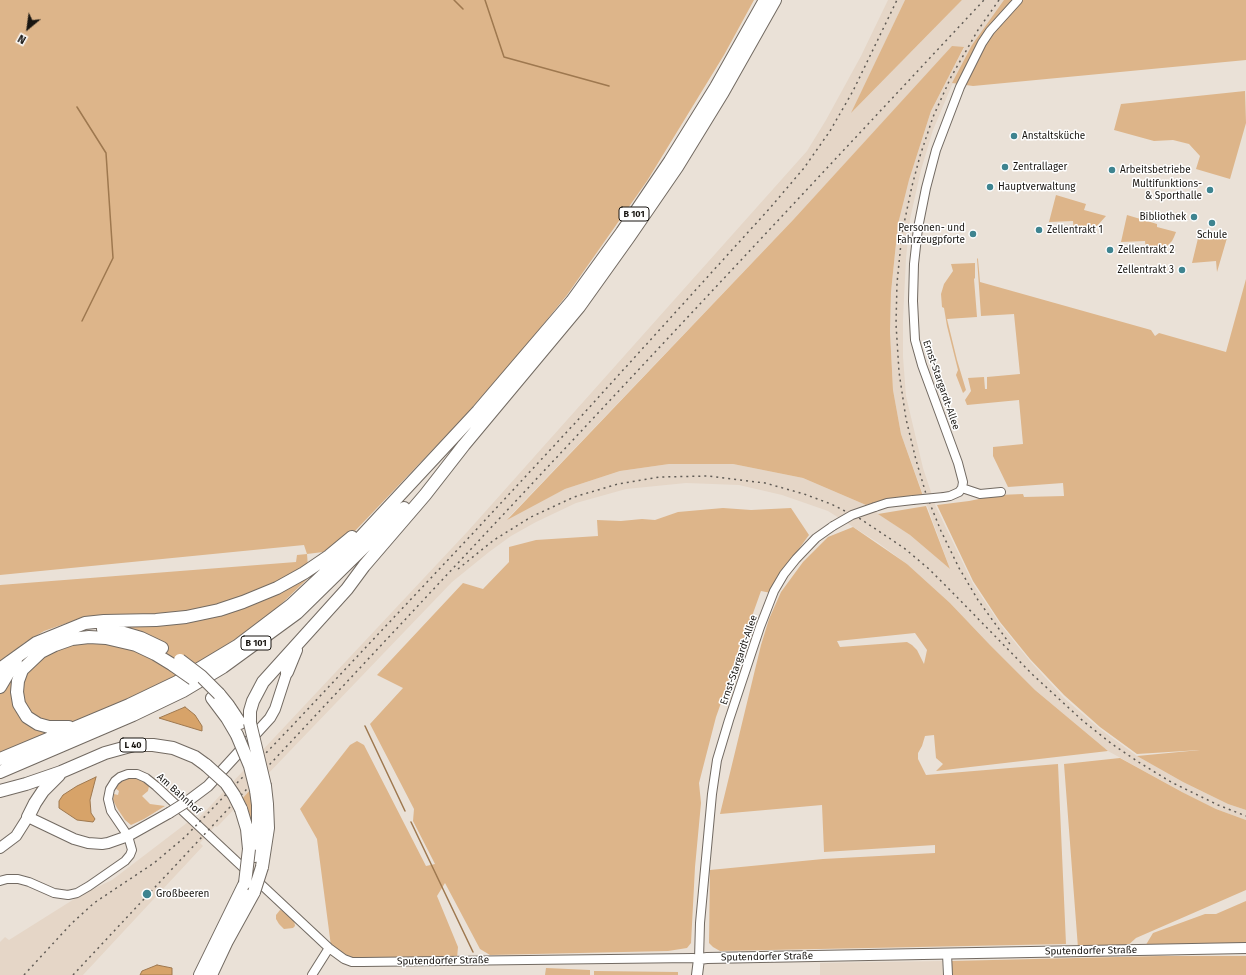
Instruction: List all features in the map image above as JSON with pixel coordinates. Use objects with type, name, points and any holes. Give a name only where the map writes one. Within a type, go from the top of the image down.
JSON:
[{"type":"highway","name":"B 101","points":[[0,760],[130,705],[177,682],[237,646],[291,605],[343,556],[478,411],[572,301],[622,232],[670,161],[716,87],[764,0]]},
{"type":"highway","name":"B 101","points":[[0,772],[140,712],[183,691],[242,654],[297,613],[394,518],[464,445],[579,307],[634,232],[701,130],[775,0]]},
{"type":"highway","points":[[211,975],[254,892],[262,867],[268,828],[267,804],[250,766],[243,729],[259,689],[425,495],[464,445]]},
{"type":"highway","points":[[0,669],[36,643],[85,623],[104,620],[156,620],[186,617],[219,610],[277,588],[304,573],[329,556],[388,507]]},
{"type":"highway","points":[[68,630],[106,630],[124,633],[159,646],[176,662]]},
{"type":"highway","points":[[80,726],[49,728],[38,724],[27,717],[19,704],[17,692],[18,681],[22,670],[41,652],[55,645],[72,639],[89,637],[106,638],[136,645],[176,662],[201,676],[216,696],[234,714],[256,750],[260,788],[258,823],[252,853]]},
{"type":"highway","points":[[287,672],[293,656],[303,639]]},
{"type":"highway","points":[[0,687],[19,656]]},
{"type":"highway","name":"L 40","points":[[28,817],[43,791],[57,778],[61,772],[114,749],[134,745],[173,748],[190,755],[206,765],[226,783],[241,809],[252,853],[245,883],[200,975]]},
{"type":"highway","points":[[0,791],[61,772]]},
{"type":"main road","points":[[28,817],[65,835],[88,843],[108,843],[128,836],[188,801],[208,786],[273,714],[287,672]]},
{"type":"main road","name":"L 40","points":[[0,848],[16,836],[28,817]]},
{"type":"main road","name":"Sputendorfer Straße","points":[[699,959],[1246,948]]},
{"type":"main road","points":[[697,975],[699,959]]},
{"type":"street","name":"Ernst-Stargardt-Allee","points":[[699,959],[701,916],[712,794],[718,760],[729,720],[763,621],[777,587],[790,567],[816,538],[852,515],[888,503],[944,497],[956,494],[962,488],[963,478],[924,371],[915,340],[913,301],[916,246],[927,182],[938,144],[965,74],[982,43],[1001,18],[1018,0]]},
{"type":"street","points":[[962,488],[980,494],[1001,492]]},
{"type":"street","name":"Am Bahnhof","points":[[0,881],[7,879],[18,879],[54,893],[68,895],[77,893],[89,886],[125,861],[132,850],[128,836],[111,811],[108,799],[110,789],[115,781],[128,774],[137,774],[146,778],[156,786],[302,923]]},
{"type":"street","name":"Sputendorfer Straße","points":[[302,923],[329,948],[344,959],[352,962],[699,959]]},
{"type":"street","points":[[312,975],[329,948]]},
{"type":"street","points":[[947,954],[948,975]]},
{"type":"shaded area","points":[[0,0],[754,0],[724,55],[647,181],[567,295],[519,354],[462,419],[354,532],[323,552],[307,554],[304,545],[0,575]]},
{"type":"shaded area","points":[[888,0],[905,0],[852,112],[962,0],[1006,0],[972,47],[952,85],[933,130],[921,170],[910,219],[906,258],[903,357],[906,396],[923,468],[936,507],[973,584],[1000,624],[1030,661],[1064,698],[1100,729],[1137,756],[1183,782],[1228,804],[1246,810],[1246,820],[1216,809],[1182,792],[1108,751],[1035,690],[950,603],[907,564],[877,542],[828,511],[782,495],[739,485],[686,483],[626,489],[576,503],[536,522],[511,536],[452,582],[217,827],[215,826],[200,843],[203,846],[83,975],[0,975],[0,942],[5,937],[9,940],[79,896],[112,880],[188,822],[192,826],[199,820],[198,819],[468,531],[807,151],[861,56]],"holes":[[[952,47],[964,48],[931,111],[909,180],[898,224],[891,292],[890,332],[893,390],[901,434],[950,569],[910,535],[866,505],[803,478],[733,464],[669,464],[620,471],[565,489],[508,518],[793,220]]]},
{"type":"shaded area","points":[[905,0],[962,0],[851,113]]},
{"type":"shaded area","points":[[1004,0],[1246,0],[1246,60],[973,86],[952,83],[972,45]]},
{"type":"shaded area","points":[[952,46],[964,47],[931,111],[909,180],[898,224],[891,292],[890,332],[893,390],[901,434],[923,496],[880,501],[866,505],[803,478],[733,464],[669,464],[620,471],[565,489],[507,520],[793,220]]},
{"type":"shaded area","points":[[1245,91],[1246,123],[1230,179],[1196,169],[1200,156],[1189,144],[1173,140],[1154,141],[1114,130],[1121,104]]},
{"type":"shaded area","points":[[1056,195],[1086,204],[1084,210],[1106,216],[1097,226],[1083,231],[1074,232],[1073,221],[1049,222]]},
{"type":"shaded area","points":[[1127,215],[1157,224],[1157,227],[1176,232],[1172,241],[1167,246],[1154,251],[1146,252],[1145,241],[1121,242]]},
{"type":"shaded area","points":[[1200,230],[1227,238],[1217,272],[1216,261],[1192,263]]},
{"type":"shaded area","points":[[977,258],[980,282],[1151,330],[1155,336],[1159,333],[1226,352],[1246,279],[1246,810],[1228,804],[1183,782],[1137,756],[1200,750],[1137,754],[1100,727],[1064,695],[1030,659],[1000,622],[973,581],[937,505],[999,495],[1023,494],[1024,497],[1064,496],[1063,483],[1008,487],[993,456],[993,447],[1023,444],[1019,400],[967,405],[965,400],[971,391],[968,378],[984,377],[985,389],[987,389],[987,377],[1020,374],[1014,314],[981,316]]},
{"type":"shaded area","points":[[975,263],[974,279],[977,317],[947,319],[966,390],[963,393],[956,375],[958,370],[944,308],[942,307],[941,294],[944,284],[953,271],[951,264]]},
{"type":"shaded area","points":[[926,506],[950,569],[910,535],[878,514]]},
{"type":"shaded area","points":[[723,508],[751,510],[791,508],[809,535],[793,557],[771,593],[761,591],[716,717],[699,783],[701,803],[695,867],[691,943],[687,948],[668,951],[490,955],[480,949],[445,883],[437,896],[458,947],[457,958],[355,959],[345,956],[331,946],[317,839],[300,809],[350,745],[357,741],[364,745],[426,866],[435,864],[413,821],[414,809],[370,724],[403,688],[377,675],[463,583],[483,589],[509,562],[509,547],[536,540],[598,536],[597,520],[655,520],[678,512]]},
{"type":"shaded area","points":[[853,527],[907,564],[950,603],[1035,690],[1108,751],[936,771],[943,764],[936,758],[934,735],[925,736],[918,753],[918,759],[926,775],[1058,764],[1066,944],[720,951],[709,943],[710,870],[823,859],[935,853],[935,845],[824,852],[822,805],[720,814],[761,645],[769,619],[781,592],[803,562],[828,537]],"holes":[[[915,633],[927,650],[924,664],[917,650],[907,642],[840,647],[837,641]]]},
{"type":"shaded area","points":[[307,554],[308,567],[282,582],[203,610],[67,623],[44,631],[24,643],[0,664],[0,585],[296,562],[297,555]]},
{"type":"shaded area","points":[[325,562],[276,609],[252,628],[166,682],[101,712],[0,753],[0,673],[57,647],[117,625],[203,616]]},
{"type":"shaded area","points":[[185,707],[195,715],[202,726],[202,731],[159,718]]},
{"type":"shaded area","points":[[1120,758],[1216,809],[1246,820],[1246,890],[1136,938],[1125,948],[1078,948],[1064,764]]},
{"type":"shaded area","points":[[96,777],[90,800],[91,813],[95,819],[93,822],[77,820],[59,808],[59,801],[63,795]]},
{"type":"shaded area","points":[[128,778],[140,779],[147,782],[149,786],[148,791],[142,796],[150,804],[165,806],[131,825],[125,820],[113,800],[114,794],[118,795],[119,791],[115,788],[117,784]]},
{"type":"shaded area","points":[[251,789],[255,835],[242,799]]},
{"type":"shaded area","points":[[1246,901],[1246,946],[1144,948],[1153,933],[1205,914],[1216,914]]},
{"type":"shaded area","points":[[280,910],[284,911],[294,920],[295,926],[293,928],[284,929],[279,924],[276,919],[276,915]]},
{"type":"shaded area","points":[[1160,956],[1246,956],[1246,975],[952,975],[951,961]]},
{"type":"shaded area","points":[[942,961],[943,975],[820,975],[820,963]]},
{"type":"shaded area","points":[[157,965],[172,968],[172,975],[140,975],[142,971]]},
{"type":"shaded area","points":[[546,968],[590,970],[590,975],[545,975]]},
{"type":"shaded area","points":[[594,971],[678,972],[678,975],[594,975]]},
{"type":"waterway","points":[[454,0],[463,9]]},
{"type":"waterway","points":[[485,0],[504,57],[609,86]]},
{"type":"waterway","points":[[77,107],[106,153],[113,258],[82,321]]},
{"type":"waterway","points":[[365,726],[405,811]]},
{"type":"waterway","points":[[411,822],[473,952]]},
{"type":"railway","points":[[24,975],[71,924],[94,903],[154,863],[185,837],[291,727],[475,531],[770,208],[804,168],[830,131],[853,91],[897,0]]},
{"type":"railway","points":[[73,975],[984,0]]},
{"type":"railway","points":[[999,0],[978,30],[951,77],[933,117],[920,156],[902,233],[897,283],[896,324],[899,372],[906,419],[926,494],[941,531],[959,568],[978,600],[1012,647]]},
{"type":"railway","points":[[458,569],[494,540],[531,517],[574,497],[618,484],[660,477],[708,476],[765,483],[804,494],[831,504],[859,518],[904,548],[929,569],[1033,675],[1083,721],[1112,744],[1171,782],[1218,805],[1246,816]]},
{"type":"place","name":"Anstaltsküche","points":[[1014,136]]},
{"type":"place","name":"Zentrallager","points":[[1005,167]]},
{"type":"place","name":"Arbeitsbetriebe","points":[[1112,170]]},
{"type":"place","name":"Hauptverwaltung","points":[[990,187]]},
{"type":"place","name":"Multifunktions- & Sporthalle","points":[[1210,190]]},
{"type":"place","name":"Bibliothek","points":[[1194,217]]},
{"type":"place","name":"Schule","points":[[1212,223]]},
{"type":"place","name":"Zellentrakt 1","points":[[1039,230]]},
{"type":"place","name":"Personen- und Fahrzeugpforte","points":[[973,234]]},
{"type":"place","name":"Zellentrakt 2","points":[[1110,250]]},
{"type":"place","name":"Zellentrakt 3","points":[[1182,270]]},
{"type":"place","name":"Großbeeren","points":[[147,894]]}]
